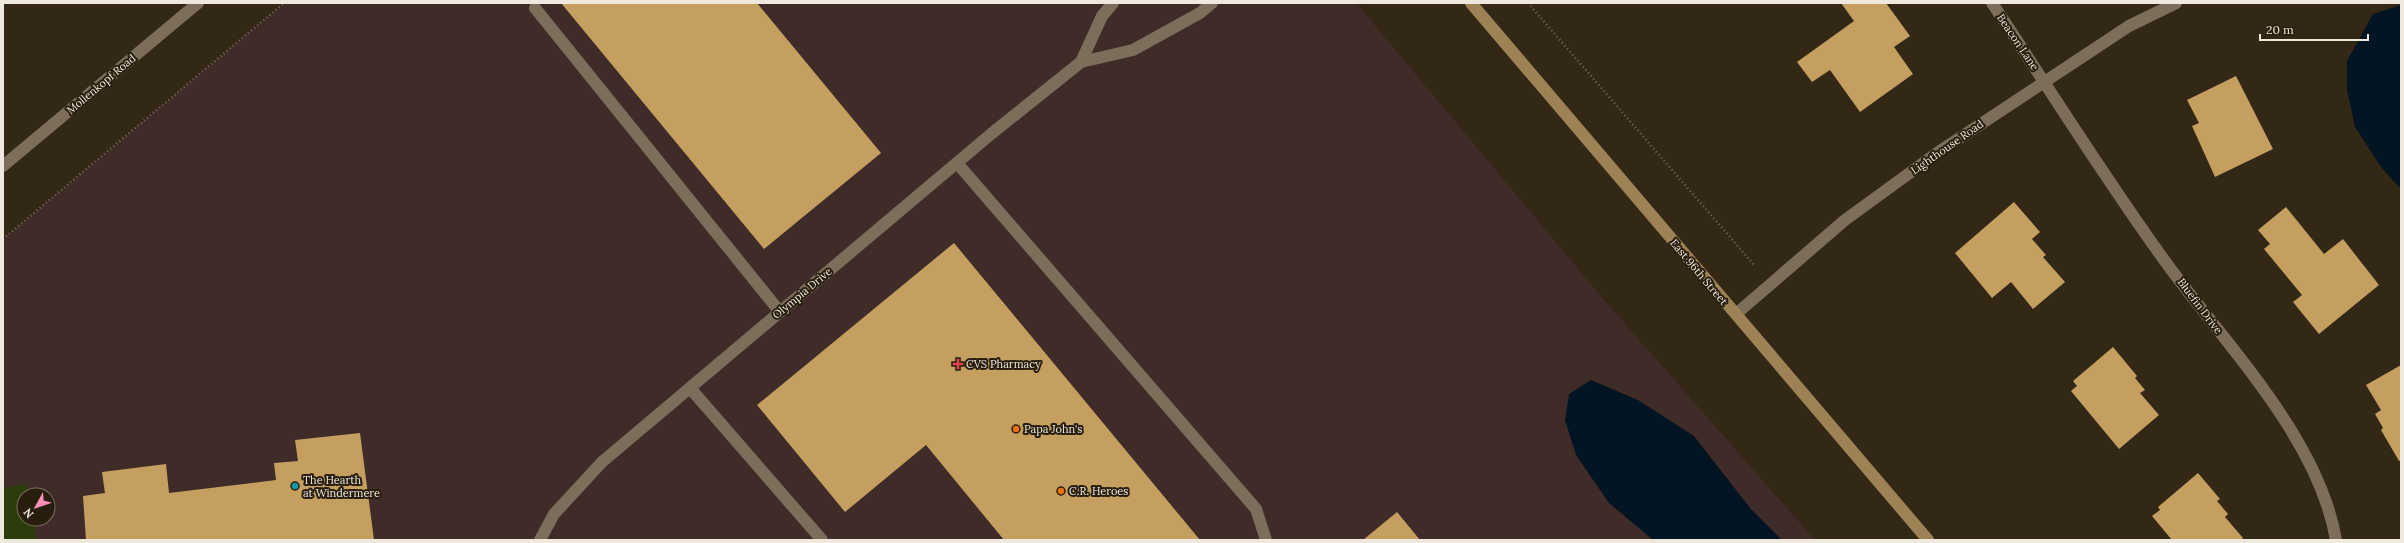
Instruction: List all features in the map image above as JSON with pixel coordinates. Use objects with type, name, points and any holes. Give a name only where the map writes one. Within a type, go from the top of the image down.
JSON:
[{"type":"main road","name":"East 96th Street","points":[[1471,3],[1928,540]]},
{"type":"street","name":"Mollenkopf Road","points":[[3,166],[198,3]]},
{"type":"street","name":"Olympia Drive","points":[[1081,62],[1102,16],[1113,3]]},
{"type":"street","name":"Olympia Drive","points":[[540,540],[554,514],[602,462],[957,163],[1081,62],[1133,50],[1200,13],[1212,3]]},
{"type":"street","name":"Beacon Lane","points":[[1992,3],[2044,81]]},
{"type":"street","name":"Lighthouse Road","points":[[1736,314],[1845,220],[1937,153],[2129,26],[2176,3]]},
{"type":"street","points":[[535,8],[780,312]]},
{"type":"street","name":"Bluefin Drive","points":[[2044,81],[2171,269],[2288,424],[2315,470],[2332,517],[2336,540]]},
{"type":"street","points":[[957,163],[1256,509],[1266,540]]},
{"type":"street","points":[[690,388],[822,540]]},
{"type":"path","points":[[3,240],[284,3]]},
{"type":"path","points":[[1528,3],[1771,284]]},
{"type":"shaded area","points":[[284,3],[1356,3],[1604,300],[1815,540],[3,540],[3,239]]},
{"type":"green space","points":[[27,484],[28,487],[16,487],[16,527],[34,527],[36,540],[3,540],[3,488]]},
{"type":"water","points":[[2401,5],[2401,189],[2381,167],[2355,127],[2347,90],[2347,61],[2373,14]]},
{"type":"water","points":[[1591,380],[1638,400],[1694,436],[1750,508],[1782,540],[1653,540],[1609,503],[1576,455],[1565,420],[1569,394]]},
{"type":"building","points":[[561,3],[757,3],[881,153],[764,249]]},
{"type":"building","points":[[1841,3],[1886,3],[1910,36],[1894,47],[1913,74],[1860,112],[1830,70],[1812,82],[1797,62],[1854,21]]},
{"type":"building","points":[[2236,76],[2273,149],[2215,177],[2192,126],[2199,123],[2187,100]]},
{"type":"building","points":[[2014,202],[2040,232],[2032,239],[2046,255],[2043,257],[2065,282],[2033,309],[2011,282],[1992,298],[1955,253]]},
{"type":"building","points":[[2286,207],[2324,254],[2343,239],[2379,285],[2319,334],[2293,302],[2302,295],[2264,249],[2270,244],[2258,230]]},
{"type":"building","points":[[954,243],[1200,540],[1004,540],[926,445],[845,512],[757,405]]},
{"type":"building","points":[[2113,347],[2137,376],[2135,378],[2145,390],[2140,393],[2159,415],[2119,449],[2071,391],[2077,386],[2073,381]]},
{"type":"building","points":[[2401,365],[2401,460],[2399,461],[2381,430],[2383,428],[2375,414],[2381,410],[2366,385]]},
{"type":"building","name":"The Hearth at Windermere","points":[[360,433],[374,540],[86,540],[83,496],[105,493],[102,472],[166,464],[169,493],[276,480],[274,463],[298,461],[295,440]]},
{"type":"building","points":[[2198,473],[2220,499],[2217,501],[2228,514],[2225,517],[2243,538],[2241,540],[2172,540],[2152,516],[2160,510],[2158,507]]},
{"type":"building","points":[[1397,512],[1420,540],[1363,540]]},
{"type":"place","name":"CVS Pharmacy","points":[[958,364]]},
{"type":"place","name":"Papa John's","points":[[1016,429]]},
{"type":"place","name":"The Hearth at Windermere","points":[[295,486]]},
{"type":"place","name":"C.R. Heroes","points":[[1061,491]]}]
